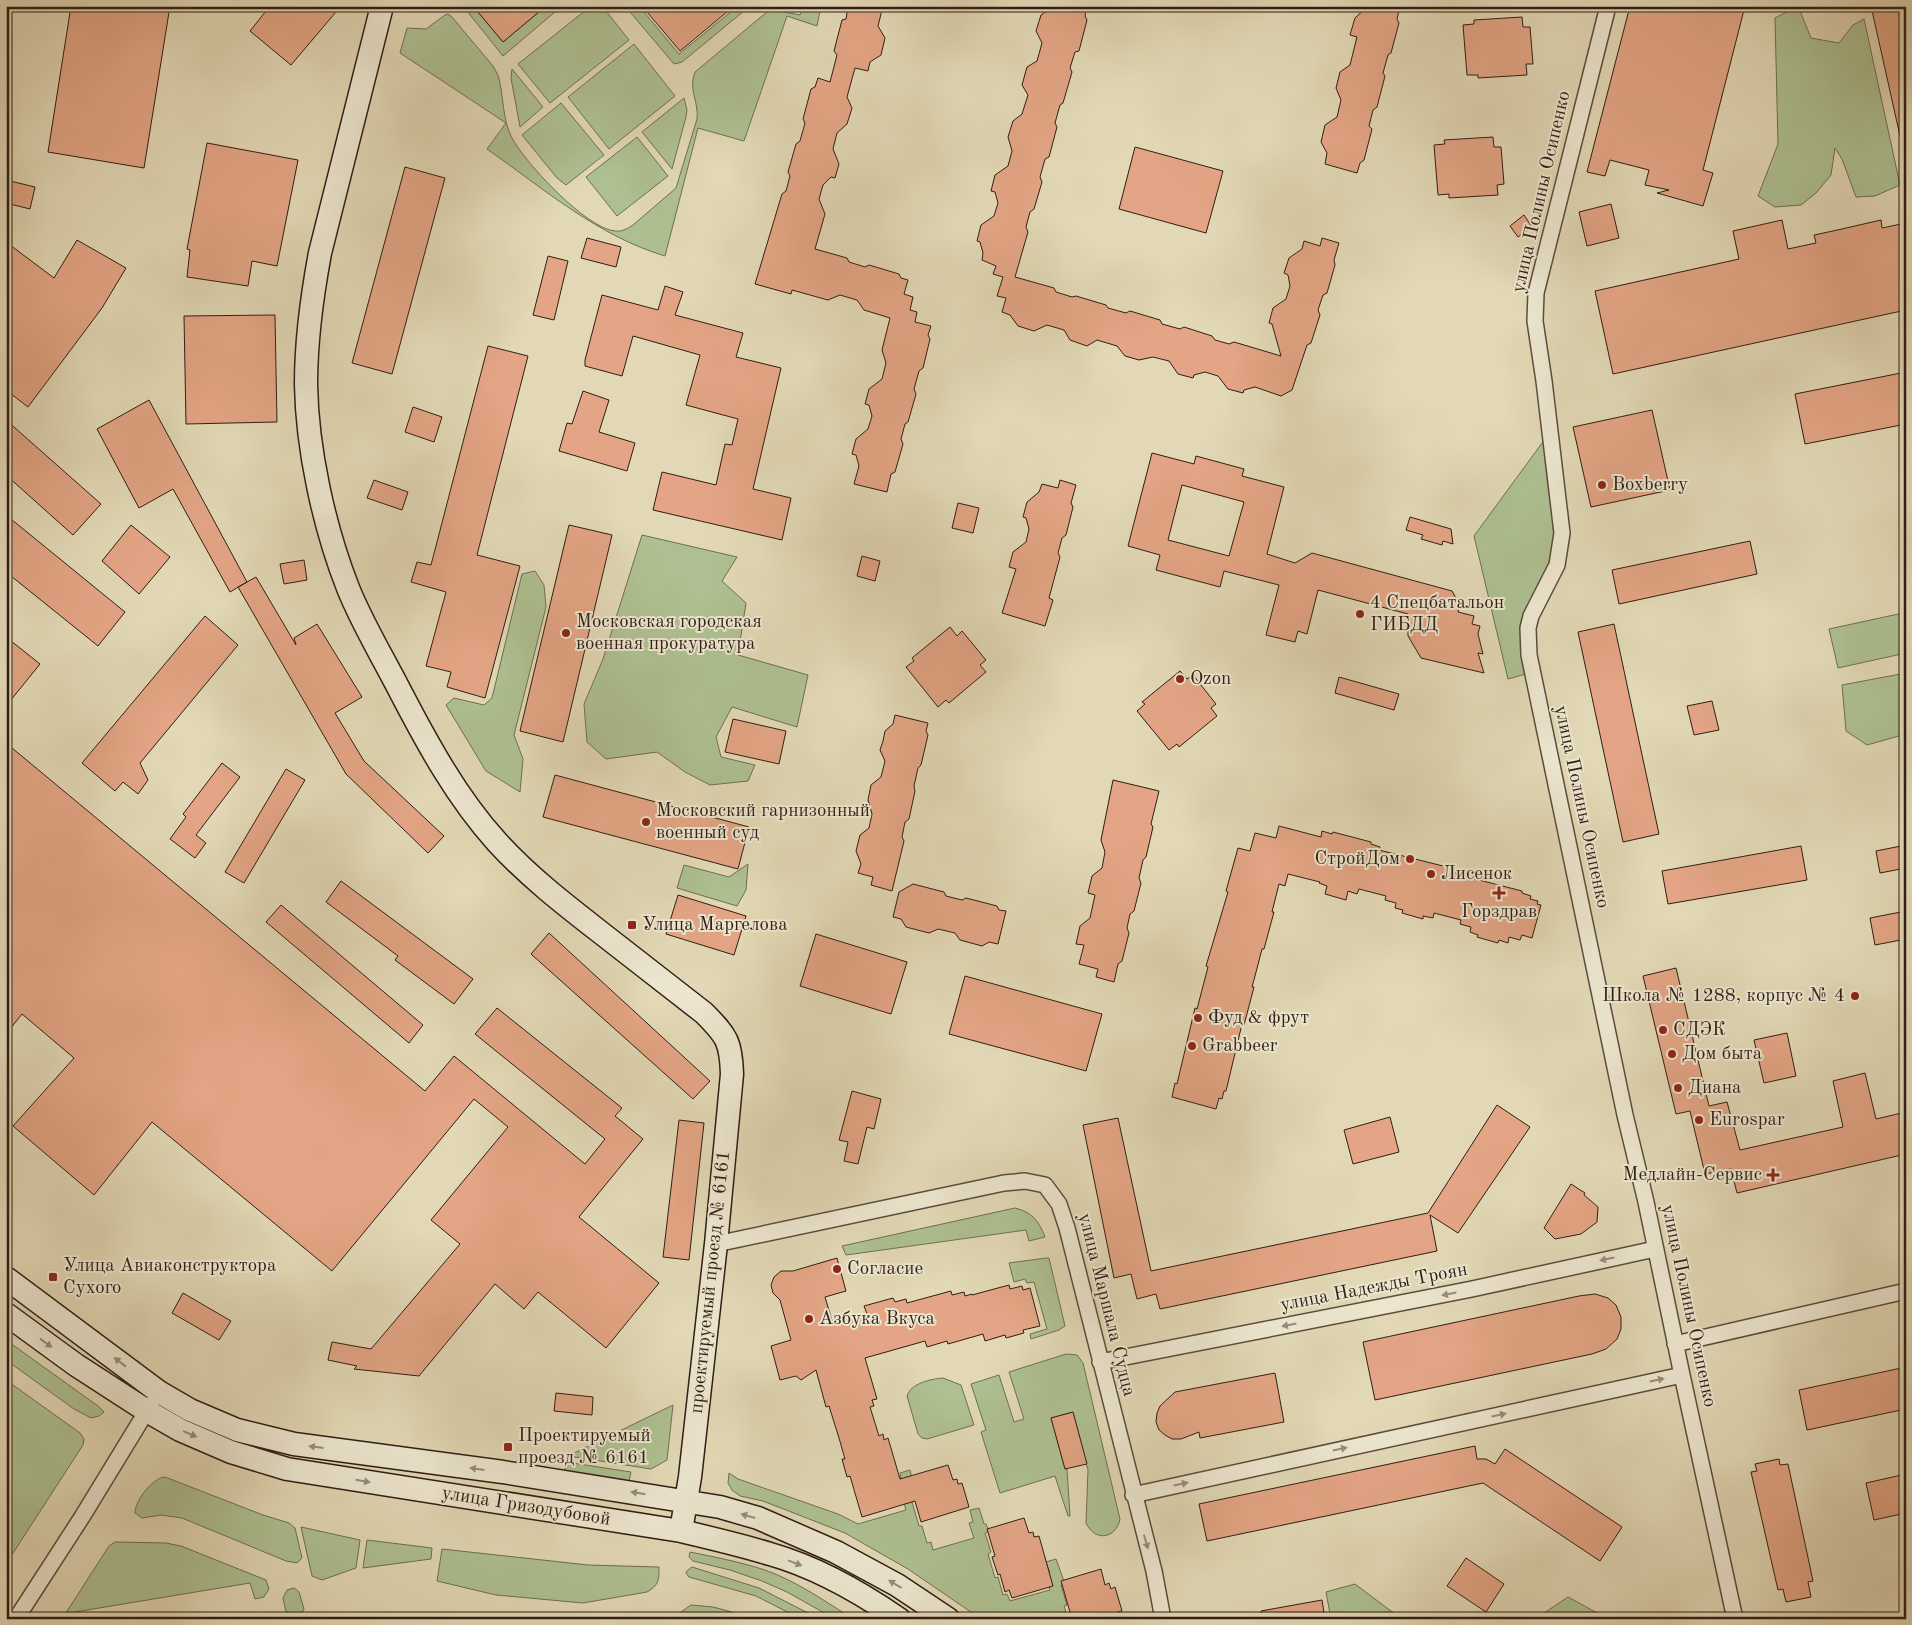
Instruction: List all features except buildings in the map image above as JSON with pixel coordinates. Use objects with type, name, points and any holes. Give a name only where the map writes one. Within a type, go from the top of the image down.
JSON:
[{"type":"street","name":"проектируемый проезд № 6161","points":[[382,6],[320,253],[313,290],[308,336],[307,412],[325,520],[349,591],[417,723],[456,788],[480,822],[504,849],[546,889],[704,1013],[724,1032],[731,1052],[732,1074],[716,1244],[681,1531]]},
{"type":"street","name":"улица Полины Осипенко","points":[[1608,6],[1536,293],[1535,322],[1562,533],[1557,565],[1531,616],[1528,640],[1546,740],[1735,1619]]},
{"type":"street","name":"улица Маршала Судца","points":[[716,1244],[1004,1183],[1025,1181],[1045,1185],[1059,1204],[1067,1228],[1154,1571],[1163,1619]]},
{"type":"street","name":"улица Надежды Троян","points":[[1100,1362],[1472,1289],[1655,1249]]},
{"type":"street","points":[[6,1278],[159,1392],[16,1619]]},
{"type":"street","points":[[1675,1344],[1906,1291]]},
{"type":"street","points":[[6,1314],[76,1365],[147,1411]]},
{"type":"street","points":[[1133,1494],[1682,1375]]},
{"type":"street","name":"улица Гризодубовой","points":[[159,1392],[190,1410],[238,1430],[294,1444],[503,1472],[720,1507],[758,1518],[836,1552],[897,1585],[948,1619]]},
{"type":"street","name":"улица Гризодубовой","points":[[147,1411],[180,1430],[230,1452],[287,1468],[681,1531],[772,1554],[820,1573],[872,1600],[900,1619]]},
{"type":"green space","points":[[463,6],[473,6],[503,42],[546,6],[562,6],[503,56]]},
{"type":"green space","points":[[591,6],[602,6],[629,40],[550,103],[518,64]]},
{"type":"green space","points":[[625,6],[639,6],[679,54],[738,6],[750,6],[682,62],[674,64]]},
{"type":"green space","points":[[774,6],[778,11],[800,15],[802,6],[821,6],[817,26],[787,16],[744,141],[698,128],[665,256],[640,247],[594,224],[487,149],[506,123],[400,53],[407,28],[426,29],[445,15],[451,16],[493,66],[498,75],[509,131],[519,149],[530,163],[558,193],[589,219],[603,227],[620,231],[633,225],[676,188],[697,119],[697,107],[693,90],[695,72]]},
{"type":"green space","points":[[1798,6],[1811,38],[1839,43],[1853,25],[1864,19],[1900,185],[1875,196],[1856,197],[1842,159],[1835,148],[1831,175],[1816,193],[1801,205],[1775,207],[1758,196],[1778,144],[1775,18]]},
{"type":"green space","points":[[634,44],[675,96],[609,149],[568,97]]},
{"type":"green space","points":[[512,69],[543,107],[520,127],[511,78]]},
{"type":"green space","points":[[684,98],[687,110],[686,117],[672,169],[642,132]]},
{"type":"green space","points":[[561,103],[604,155],[566,185],[557,178],[522,135]]},
{"type":"green space","points":[[637,137],[668,176],[617,216],[586,177]]},
{"type":"green space","points":[[1545,439],[1555,513],[1555,550],[1548,575],[1528,610],[1526,674],[1508,679],[1474,536]]},
{"type":"green space","points":[[642,535],[737,557],[722,581],[746,603],[738,655],[808,675],[797,727],[732,707],[716,737],[721,757],[755,765],[748,781],[710,785],[685,772],[657,752],[606,759],[587,742],[584,704],[603,659]]},
{"type":"green space","points":[[535,571],[544,585],[546,607],[514,735],[523,759],[520,792],[486,771],[446,705],[454,698],[484,705],[492,698],[522,574]]},
{"type":"green space","points":[[1903,613],[1906,628],[1906,653],[1838,668],[1829,629]]},
{"type":"green space","points":[[1906,673],[1906,734],[1867,745],[1846,731],[1842,685]]},
{"type":"green space","points":[[748,864],[746,890],[737,906],[677,888],[684,865],[729,877]]},
{"type":"green space","points":[[1015,1208],[1026,1212],[1034,1218],[1045,1237],[1029,1241],[1026,1230],[846,1255],[842,1246]]},
{"type":"green space","points":[[1049,1258],[1065,1326],[1059,1330],[1031,1339],[1030,1334],[1047,1329],[1034,1282],[1027,1283],[1025,1279],[1014,1282],[1009,1263]]},
{"type":"green space","points":[[6,1340],[104,1412],[99,1416],[91,1418],[74,1409],[6,1360]]},
{"type":"green space","points":[[1066,1354],[1077,1355],[1083,1363],[1120,1519],[1114,1531],[1105,1536],[1095,1533],[1086,1523],[1088,1470],[1073,1412],[1051,1418],[1065,1469],[1067,1469],[1070,1516],[1068,1516],[1055,1476],[1000,1493],[981,1432],[986,1430],[971,1384],[999,1375],[1014,1422],[1024,1419],[1009,1372]]},
{"type":"green space","points":[[943,1378],[961,1385],[974,1425],[927,1439],[922,1438],[918,1434],[907,1396],[917,1385]]},
{"type":"green space","points":[[6,1380],[80,1433],[84,1439],[83,1445],[6,1564]]},
{"type":"green space","points":[[673,1405],[667,1460],[651,1469],[568,1456]]},
{"type":"green space","points":[[566,1462],[631,1472],[628,1486],[564,1476]]},
{"type":"green space","points":[[910,1470],[912,1502],[919,1526],[922,1526],[927,1543],[931,1542],[933,1550],[974,1538],[969,1523],[973,1522],[970,1510],[979,1508],[984,1524],[986,1524],[989,1531],[985,1533],[991,1552],[988,1554],[995,1578],[998,1577],[1003,1595],[1007,1594],[1010,1601],[1050,1590],[1046,1575],[1050,1573],[1046,1562],[1056,1559],[1065,1584],[1061,1585],[1067,1605],[1064,1606],[1068,1619],[981,1619],[908,1569],[845,1533],[763,1501],[740,1496],[732,1490],[728,1483],[729,1473],[738,1479],[838,1514],[858,1524],[906,1510],[897,1480],[901,1478],[900,1473]]},
{"type":"green space","points":[[165,1477],[263,1515],[289,1523],[295,1528],[302,1558],[297,1563],[286,1561],[182,1518],[161,1515],[142,1518],[135,1513],[138,1502],[155,1481]]},
{"type":"green space","points":[[301,1527],[360,1540],[356,1568],[322,1580],[312,1576]]},
{"type":"green space","points":[[367,1540],[432,1548],[431,1559],[363,1568]]},
{"type":"green space","points":[[115,1542],[166,1543],[181,1546],[266,1580],[269,1589],[264,1597],[255,1599],[250,1583],[75,1612],[71,1619],[62,1619],[109,1546]]},
{"type":"green space","points":[[442,1549],[588,1565],[659,1567],[659,1575],[658,1582],[647,1592],[583,1603],[496,1595],[437,1581]]},
{"type":"green space","points":[[690,1552],[765,1570],[810,1592],[853,1619],[835,1619],[787,1592],[762,1581],[730,1570],[693,1561],[689,1557]]},
{"type":"green space","points":[[692,1567],[759,1588],[820,1619],[801,1619],[756,1596],[689,1577],[686,1573]]},
{"type":"green space","points":[[1355,1584],[1399,1617],[1394,1619],[1331,1619],[1326,1592]]},
{"type":"green space","points":[[294,1588],[299,1592],[304,1609],[300,1616],[294,1617],[286,1612],[283,1598],[287,1590]]},
{"type":"green space","points":[[1568,1597],[1599,1614],[1595,1619],[1535,1619]]},
{"type":"green space","points":[[691,1605],[713,1607],[732,1612],[726,1619],[722,1616],[720,1619],[671,1619]]},
{"type":"place","name":"Boxberry","points":[[1602,485]]},
{"type":"place","name":"4 Спецбатальон ГИБДД","points":[[1360,614]]},
{"type":"place","name":"Московская городская военная прокуратура","points":[[566,633]]},
{"type":"place","name":"Ozon","points":[[1180,679]]},
{"type":"place","name":"Московский гарнизонный военный суд","points":[[646,822]]},
{"type":"place","name":"СтройДом","points":[[1410,859]]},
{"type":"place","name":"Лисенок","points":[[1431,874]]},
{"type":"place","name":"Горздрав","points":[[1499,893]]},
{"type":"place","name":"Улица Маргелова","points":[[632,925]]},
{"type":"place","name":"Школа № 1288, корпус № 4","points":[[1855,996]]},
{"type":"place","name":"Фуд & фрут","points":[[1198,1018]]},
{"type":"place","name":"СДЭК","points":[[1663,1030]]},
{"type":"place","name":"Grabbeer","points":[[1192,1046]]},
{"type":"place","name":"Дом быта","points":[[1672,1054]]},
{"type":"place","name":"Диана","points":[[1678,1088]]},
{"type":"place","name":"Eurospar","points":[[1699,1120]]},
{"type":"place","name":"Медлайн-Сервис","points":[[1773,1175]]},
{"type":"place","name":"Согласие","points":[[837,1269]]},
{"type":"place","name":"Улица Авиаконструктора Сухого","points":[[53,1277]]},
{"type":"place","name":"Азбука Вкуса","points":[[809,1319]]},
{"type":"place","name":"Проектируемый проезд № 6161","points":[[508,1447]]}]
